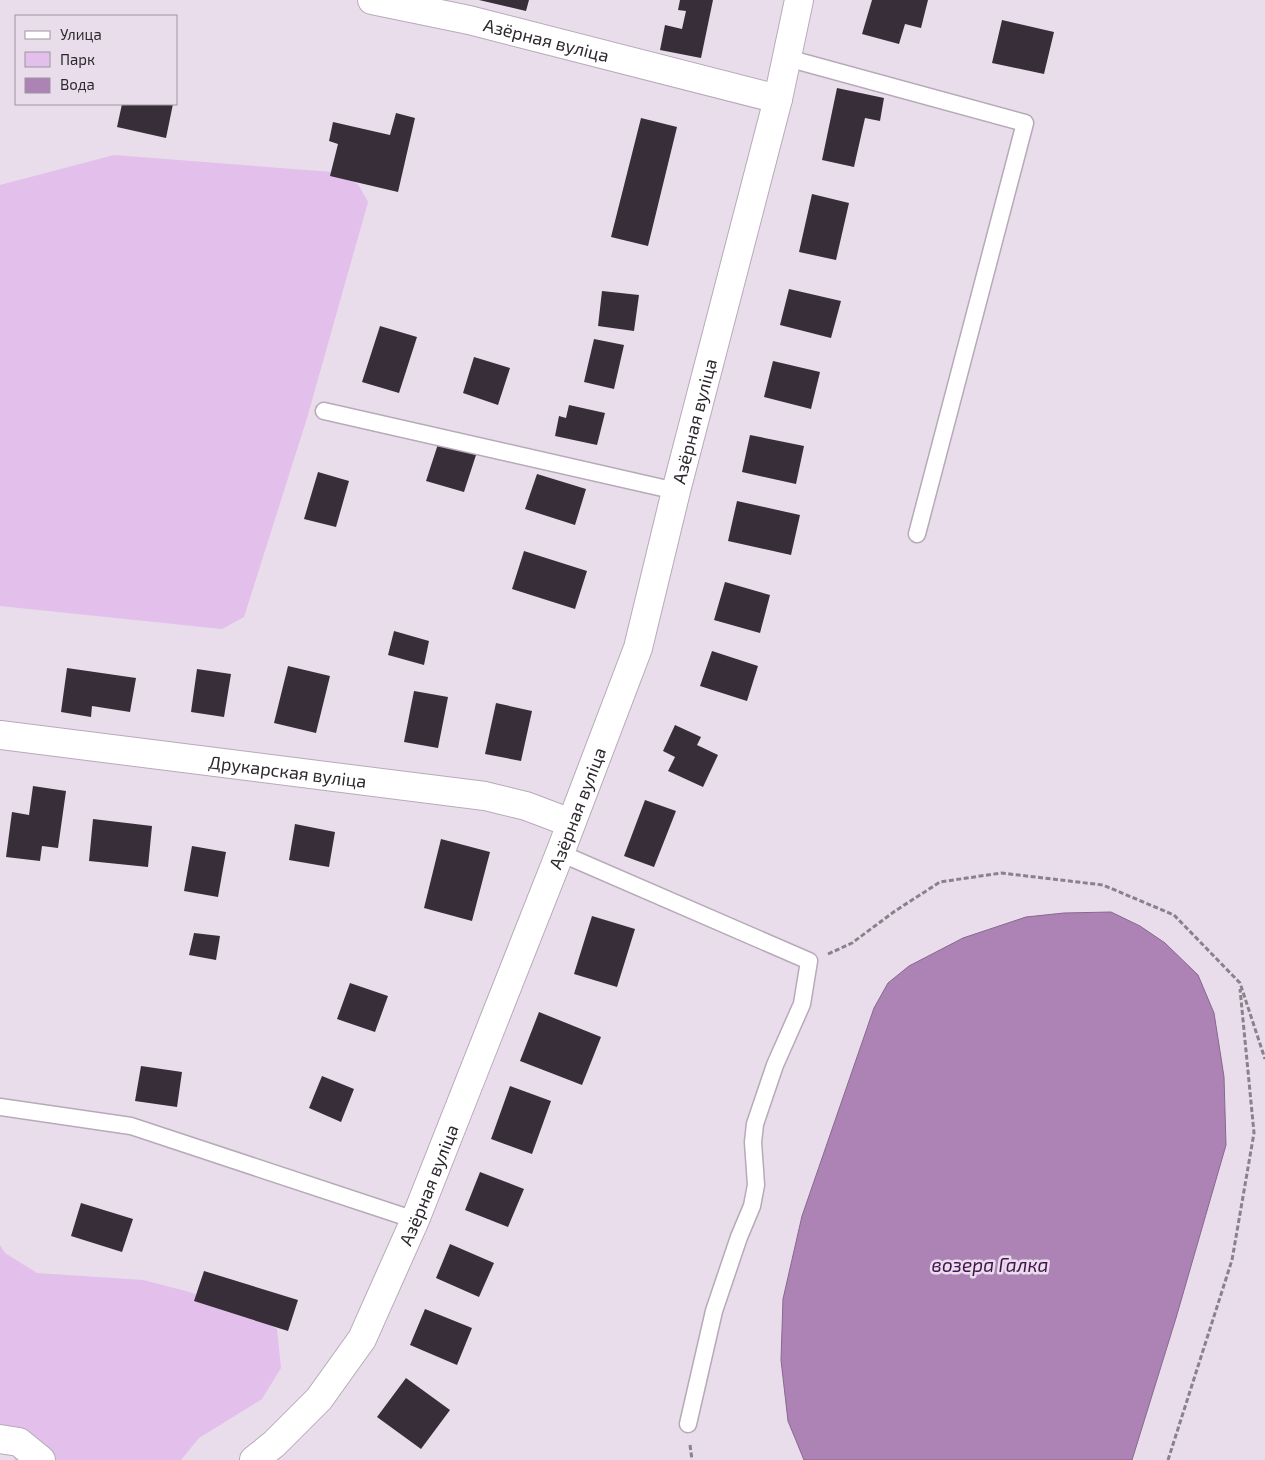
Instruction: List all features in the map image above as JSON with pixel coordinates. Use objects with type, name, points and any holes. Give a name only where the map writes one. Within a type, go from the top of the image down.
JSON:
[{"type":"street","name":"Азёрная вуліца","points":[[372,0],[469,20],[778,99]]},
{"type":"street","name":"Азёрная вуліца","points":[[254,1460],[274,1444],[319,1399],[362,1339],[415,1220],[560,853],[638,648],[676,490],[778,99],[799,0]]},
{"type":"street","name":"Друкарская вуліца","points":[[0,734],[485,796],[526,806],[571,823]]},
{"type":"street","points":[[0,1439],[19,1442],[41,1460]]},
{"type":"lane","points":[[787,58],[1025,123],[917,534]]},
{"type":"lane","points":[[324,411],[676,490]]},
{"type":"lane","points":[[560,853],[809,962],[802,1004],[775,1066],[755,1124],[756,1185],[752,1206],[739,1237],[714,1311],[688,1424]]},
{"type":"lane","points":[[0,1107],[131,1126],[415,1220]]},
{"type":"path","points":[[809,962],[852,944],[895,911],[940,882],[1001,873],[1103,885],[1174,914],[1240,983],[1265,1059]]},
{"type":"path","points":[[1168,1460],[1232,1260],[1254,1133],[1240,983]]},
{"type":"green space","points":[[114,155],[332,172],[358,184],[368,202],[307,418],[244,617],[222,629],[0,606],[0,185]]},
{"type":"green space","points":[[0,1245],[5,1253],[37,1273],[143,1280],[240,1307],[277,1329],[281,1368],[262,1399],[199,1438],[181,1460],[15,1460],[10,1443],[0,1441]]},
{"type":"water","name":"возера Галка","points":[[1111,912],[1140,926],[1165,943],[1198,975],[1214,1013],[1224,1077],[1226,1145],[1176,1318],[1132,1460],[804,1460],[788,1421],[781,1360],[783,1299],[802,1216],[874,1008],[888,983],[909,966],[963,938],[1026,917],[1064,913]]},
{"type":"building","points":[[479,0],[529,0],[526,11]]},
{"type":"building","points":[[680,0],[713,0],[701,58],[660,50],[665,25],[682,29],[686,11],[678,10]]},
{"type":"building","points":[[872,0],[928,0],[921,28],[905,24],[899,44],[862,34]]},
{"type":"building","points":[[1002,20],[1054,32],[1044,74],[992,63]]},
{"type":"building","points":[[837,88],[884,98],[880,121],[865,118],[854,167],[822,160]]},
{"type":"building","points":[[122,105],[173,105],[166,138],[117,127]]},
{"type":"building","points":[[396,113],[415,118],[398,192],[330,176],[338,144],[329,141],[333,122],[390,135]]},
{"type":"building","points":[[641,118],[677,127],[648,246],[611,237]]},
{"type":"building","points":[[812,194],[849,203],[836,260],[799,252]]},
{"type":"building","points":[[789,289],[841,301],[831,338],[780,325]]},
{"type":"building","points":[[602,291],[639,295],[634,331],[598,326]]},
{"type":"building","points":[[380,326],[417,337],[399,393],[362,382]]},
{"type":"building","points":[[594,339],[624,345],[614,389],[584,382]]},
{"type":"building","points":[[474,357],[510,368],[498,405],[463,393]]},
{"type":"building","points":[[773,361],[820,372],[811,409],[764,397]]},
{"type":"building","points":[[569,405],[605,413],[597,445],[555,436],[559,416],[566,418]]},
{"type":"building","points":[[750,435],[804,446],[796,484],[742,472]]},
{"type":"building","points":[[438,444],[476,455],[464,492],[426,481]]},
{"type":"building","points":[[318,472],[349,481],[336,527],[304,519]]},
{"type":"building","points":[[537,474],[586,489],[575,525],[525,509]]},
{"type":"building","points":[[737,501],[800,515],[791,555],[728,541]]},
{"type":"building","points":[[524,551],[587,571],[575,609],[512,589]]},
{"type":"building","points":[[725,582],[770,595],[760,633],[714,620]]},
{"type":"building","points":[[394,631],[429,641],[424,665],[388,655]]},
{"type":"building","points":[[712,651],[758,666],[747,701],[700,686]]},
{"type":"building","points":[[288,666],[330,676],[316,733],[274,723]]},
{"type":"building","points":[[67,668],[136,678],[130,712],[92,706],[91,717],[61,712]]},
{"type":"building","points":[[197,669],[231,674],[224,717],[191,712]]},
{"type":"building","points":[[414,691],[448,697],[438,748],[404,742]]},
{"type":"building","points":[[496,703],[532,711],[521,761],[485,754]]},
{"type":"building","points":[[675,725],[701,737],[697,745],[718,755],[703,787],[668,771],[675,757],[663,751]]},
{"type":"building","points":[[33,786],[66,791],[58,848],[42,846],[40,861],[6,857],[12,812],[29,815]]},
{"type":"building","points":[[645,800],[676,811],[654,867],[624,856]]},
{"type":"building","points":[[93,819],[152,826],[148,867],[89,861]]},
{"type":"building","points":[[295,824],[335,832],[329,867],[289,860]]},
{"type":"building","points":[[441,839],[490,852],[472,921],[424,908]]},
{"type":"building","points":[[192,846],[226,852],[218,897],[184,891]]},
{"type":"building","points":[[592,916],[635,929],[617,987],[574,974]]},
{"type":"building","points":[[194,933],[220,936],[216,960],[189,955]]},
{"type":"building","points":[[350,983],[388,996],[375,1032],[337,1019]]},
{"type":"building","points":[[539,1012],[601,1037],[582,1085],[520,1061]]},
{"type":"building","points":[[141,1066],[182,1072],[177,1107],[135,1101]]},
{"type":"building","points":[[322,1076],[354,1089],[341,1122],[309,1108]]},
{"type":"building","points":[[510,1086],[551,1101],[532,1154],[491,1139]]},
{"type":"building","points":[[480,1172],[524,1189],[508,1227],[465,1210]]},
{"type":"building","points":[[81,1203],[133,1219],[122,1252],[71,1236]]},
{"type":"building","points":[[450,1244],[494,1263],[479,1297],[436,1278]]},
{"type":"building","points":[[204,1271],[298,1300],[288,1331],[194,1301]]},
{"type":"building","points":[[425,1309],[472,1328],[457,1365],[410,1345]]},
{"type":"building","points":[[406,1378],[450,1410],[421,1449],[377,1417]]}]
